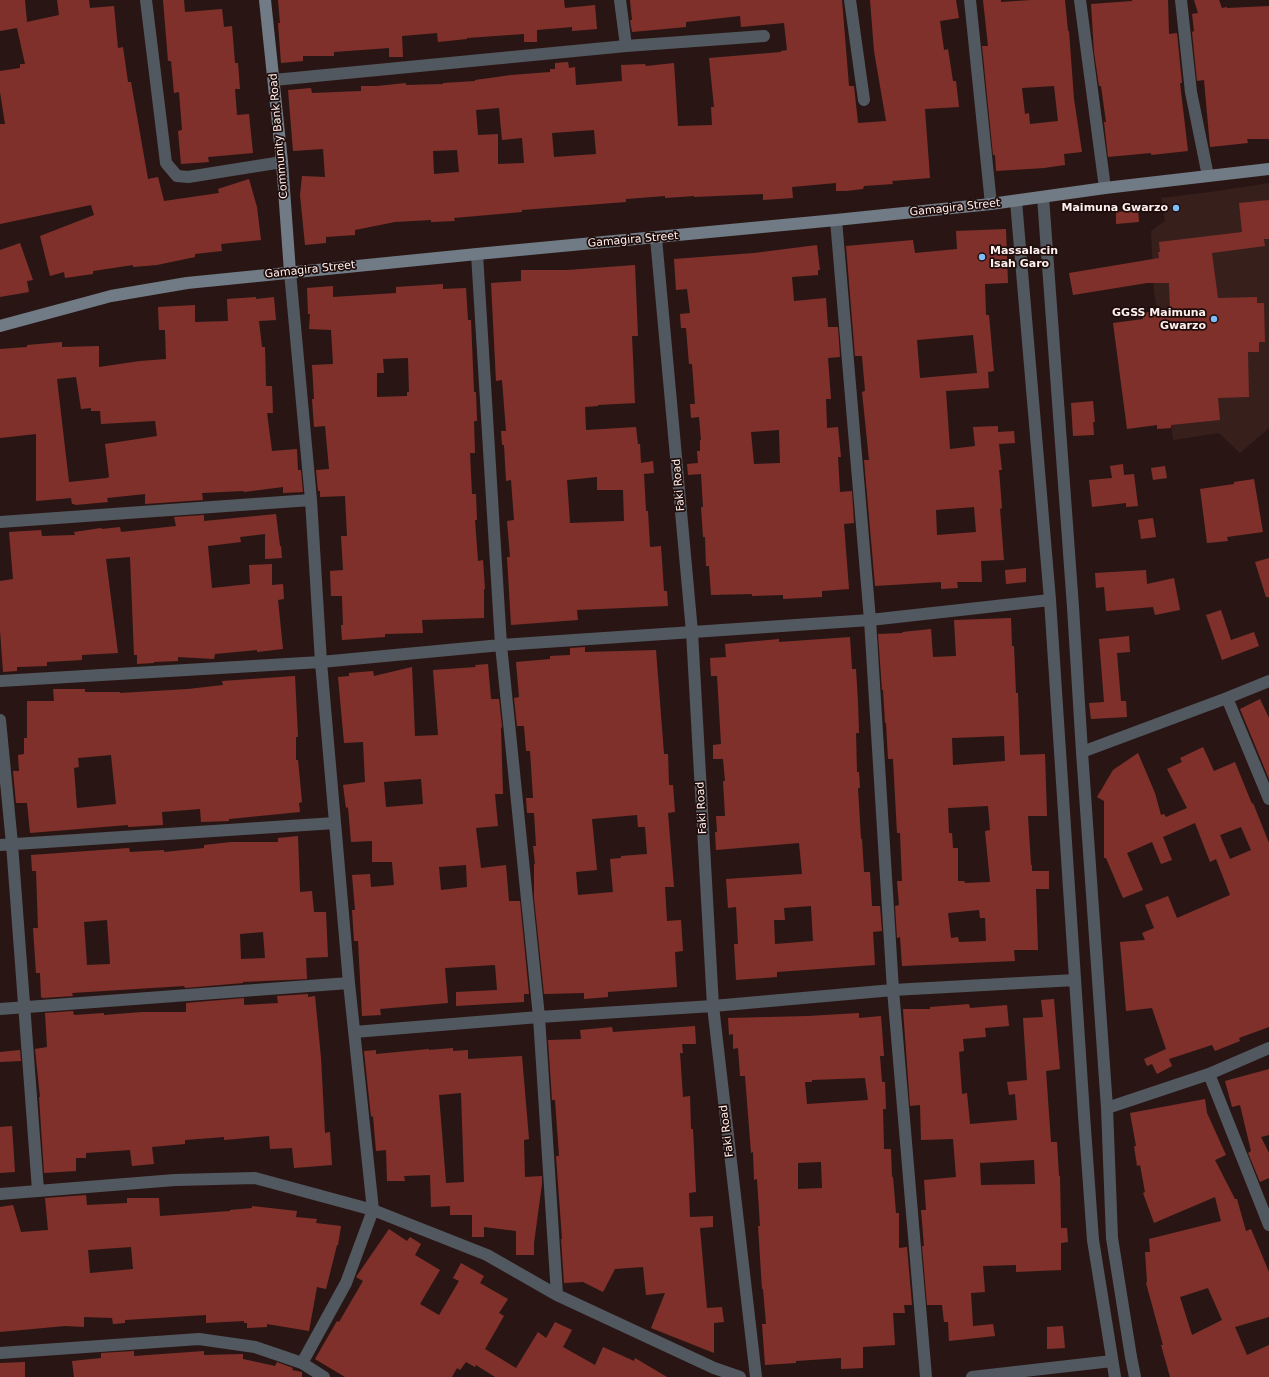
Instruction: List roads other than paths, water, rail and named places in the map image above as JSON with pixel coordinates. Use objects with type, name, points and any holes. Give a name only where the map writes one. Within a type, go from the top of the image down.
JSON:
[{"type":"street","points":[[146,0],[166,163],[177,176],[188,177],[282,162]]},
{"type":"street","name":"Community Bank Road","points":[[265,0],[282,162],[290,272]]},
{"type":"street","points":[[620,0],[626,46]]},
{"type":"street","points":[[850,0],[864,100]]},
{"type":"street","points":[[970,0],[991,204]]},
{"type":"street","points":[[1080,0],[1105,188]]},
{"type":"street","points":[[1181,0],[1191,92],[1208,176]]},
{"type":"street","points":[[274,80],[626,46],[764,36]]},
{"type":"street","name":"Gamagira Street","points":[[0,326],[111,296],[187,283],[991,204],[1105,188],[1269,169]]},
{"type":"street","points":[[1043,197],[1074,607],[1082,752],[1106,1108],[1112,1238],[1135,1377]]},
{"type":"street","points":[[1016,201],[1050,600],[1093,1240],[1115,1377]]},
{"type":"street","points":[[836,220],[870,620],[894,990],[926,1377]]},
{"type":"street","name":"Faki Road","points":[[656,238],[692,632],[713,1006],[756,1377]]},
{"type":"street","points":[[477,254],[501,645],[539,1017],[557,1295]]},
{"type":"street","points":[[290,272],[311,500],[321,662],[349,983],[373,1210],[346,1283],[302,1363]]},
{"type":"street","points":[[0,522],[311,500]]},
{"type":"street","points":[[0,682],[321,662],[501,645],[870,620],[1050,600]]},
{"type":"street","points":[[1082,752],[1227,698],[1269,680]]},
{"type":"street","points":[[1227,698],[1269,799]]},
{"type":"street","points":[[0,720],[12,844],[38,1190]]},
{"type":"street","points":[[0,845],[335,823]]},
{"type":"street","points":[[1069,882],[1091,881]]},
{"type":"street","points":[[354,1032],[539,1017],[713,1006],[894,990],[1075,980]]},
{"type":"street","points":[[0,1009],[349,983]]},
{"type":"street","points":[[1106,1108],[1210,1074],[1269,1048]]},
{"type":"street","points":[[1210,1074],[1269,1225]]},
{"type":"street","points":[[0,1194],[175,1180],[255,1178],[373,1210],[487,1255],[557,1295],[714,1368],[740,1377]]},
{"type":"street","points":[[0,1353],[199,1339],[255,1347],[302,1363],[324,1377]]},
{"type":"street","points":[[972,1377],[1112,1361]]},
{"type":"place","name":"Maimuna Gwarzo","points":[[1176,208]]},
{"type":"place","name":"Massalacin Isah Garo","points":[[982,257]]},
{"type":"place","name":"GGSS Maimuna Gwarzo","points":[[1214,319]]}]
